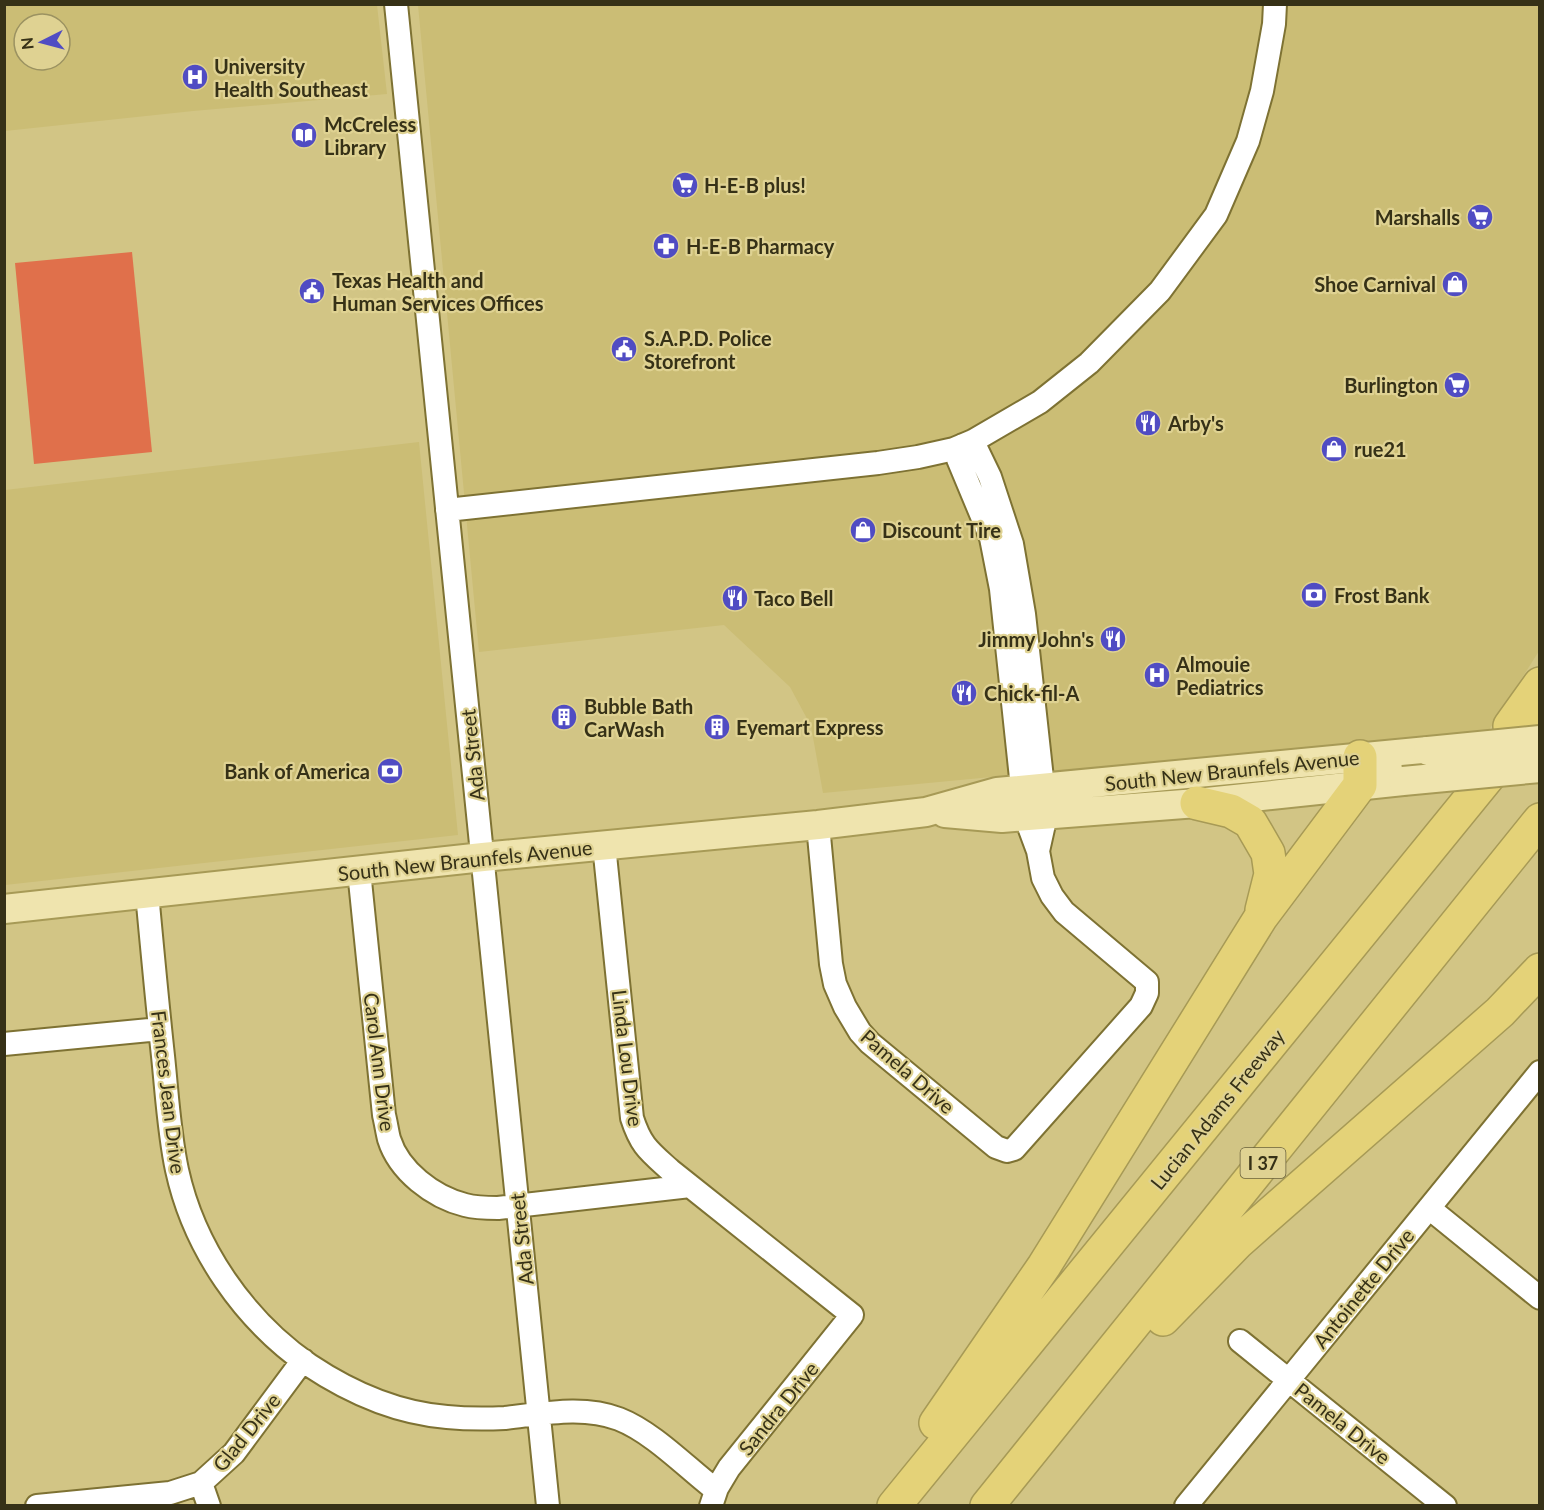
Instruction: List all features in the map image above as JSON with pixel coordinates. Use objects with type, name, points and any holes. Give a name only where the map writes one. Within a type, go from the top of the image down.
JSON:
[{"type":"highway","points":[[1400,885],[1539,684]]},
{"type":"highway","name":"Lucian Adams Freeway","points":[[895,1504],[1539,713]]},
{"type":"highway","points":[[895,1504],[936,1422],[1044,1266],[1261,917],[1360,771]]},
{"type":"highway","points":[[1197,803],[1231,811],[1250,822],[1268,853],[1271,873],[1261,917]]},
{"type":"highway","name":"I 37","points":[[987,1506],[1539,820]]},
{"type":"highway","points":[[1005,1506],[1022,1490],[1171,1309],[1264,1219],[1500,1012],[1539,970]]},
{"type":"main road","name":"South New Braunfels Avenue","points":[[1035,802],[1197,803],[1360,771],[1428,752],[1539,740]]},
{"type":"main road","name":"South New Braunfels Avenue","points":[[4,909],[926,812],[1002,818],[1035,802],[1360,771],[1403,781],[1539,768]]},
{"type":"street","name":"Ada Street","points":[[396,4],[548,1506]]},
{"type":"street","points":[[447,510],[918,457],[963,445],[1041,402],[1089,363],[1160,291],[1216,215],[1248,141],[1262,91],[1274,24],[1275,4]]},
{"type":"street","points":[[963,445],[958,459],[991,538],[1035,802]]},
{"type":"street","name":"Pamela Drive","points":[[818,825],[831,964],[835,984],[852,1020],[879,1052],[996,1147],[1006,1151],[1014,1149],[1084,1071],[1141,1006],[1147,993],[1147,982],[1064,912],[1052,896],[1043,878],[1038,851],[1035,802]]},
{"type":"street","name":"Linda Lou Drive","points":[[604,845],[632,1118],[639,1140],[648,1151],[690,1186],[852,1314]]},
{"type":"street","name":"Carol Ann Drive","points":[[359,871],[384,1115],[394,1150],[414,1177],[432,1191],[453,1202],[475,1207],[498,1208],[690,1186]]},
{"type":"street","name":"Frances Jean Drive","points":[[147,893],[170,1128],[177,1171],[201,1238],[218,1268],[238,1298],[269,1332],[286,1349],[351,1390],[378,1402],[410,1411],[444,1417],[478,1419],[584,1411],[620,1420],[641,1431],[712,1487],[714,1497]]},
{"type":"street","points":[[4,1044],[160,1029]]},
{"type":"street","name":"Antoinette Drive","points":[[1186,1506],[1539,1072]]},
{"type":"street","points":[[1428,1208],[1539,1298]]},
{"type":"street","name":"Sandra Drive","points":[[714,1497],[729,1468],[852,1314]]},
{"type":"street","name":"Pamela Drive","points":[[1240,1341],[1445,1506]]},
{"type":"street","name":"Glad Drive","points":[[209,1506],[201,1482],[234,1453],[303,1360]]},
{"type":"street","points":[[37,1506],[170,1493],[201,1482]]},
{"type":"shaded area","name":"University Health Southeast","points":[[4,5],[377,5],[387,94],[5,131]]},
{"type":"shaded area","points":[[418,5],[1539,5],[1539,651],[1489,730],[823,793],[811,726],[790,687],[724,625],[479,652]]},
{"type":"shaded area","points":[[132,252],[152,452],[34,464],[15,263]]},
{"type":"shaded area","points":[[419,442],[458,835],[5,885],[5,490]]},
{"type":"place","name":"University Health Southeast","points":[[195,77]]},
{"type":"place","name":"McCreless Library","points":[[304,135]]},
{"type":"place","name":"H-E-B plus!","points":[[685,185]]},
{"type":"place","name":"Marshalls","points":[[1480,217]]},
{"type":"place","name":"H-E-B Pharmacy","points":[[666,246]]},
{"type":"place","name":"Shoe Carnival","points":[[1455,284]]},
{"type":"place","name":"Texas Health and Human Services Offices","points":[[312,291]]},
{"type":"place","name":"S.A.P.D. Police Storefront","points":[[624,349]]},
{"type":"place","name":"Burlington","points":[[1457,385]]},
{"type":"place","name":"Arby's","points":[[1148,423]]},
{"type":"place","name":"rue21","points":[[1334,449]]},
{"type":"place","name":"Discount Tire","points":[[863,530]]},
{"type":"place","name":"Frost Bank","points":[[1314,595]]},
{"type":"place","name":"Taco Bell","points":[[735,598]]},
{"type":"place","name":"Jimmy John's","points":[[1113,639]]},
{"type":"place","name":"Almouie Pediatrics","points":[[1157,675]]},
{"type":"place","name":"Chick-fil-A","points":[[964,693]]},
{"type":"place","name":"Bubble Bath CarWash","points":[[564,717]]},
{"type":"place","name":"Eyemart Express","points":[[717,727]]},
{"type":"place","name":"Bank of America","points":[[390,771]]}]
